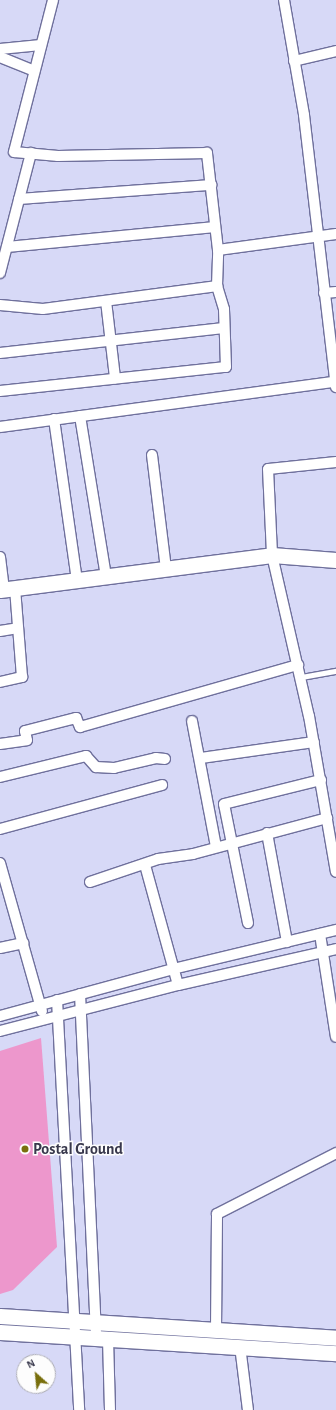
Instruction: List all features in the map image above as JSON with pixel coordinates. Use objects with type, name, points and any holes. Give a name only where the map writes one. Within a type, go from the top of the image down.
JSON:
[{"type":"street","points":[[0,391],[226,367],[224,309],[217,286],[218,250],[207,153],[58,156],[14,152],[53,0]]},
{"type":"street","points":[[0,427],[54,419],[336,385],[317,238],[304,115],[284,0]]},
{"type":"street","points":[[0,49],[41,45]]},
{"type":"street","points":[[294,61],[336,51]]},
{"type":"street","points":[[0,56],[34,71]]},
{"type":"street","points":[[0,274],[32,154]]},
{"type":"street","points":[[19,199],[211,185]]},
{"type":"street","points":[[7,247],[215,227]]},
{"type":"street","points":[[218,250],[317,238],[336,234]]},
{"type":"street","points":[[0,305],[43,309],[217,286]]},
{"type":"street","points":[[324,293],[336,292]]},
{"type":"street","points":[[106,301],[115,378]]},
{"type":"street","points":[[0,353],[224,328]]},
{"type":"street","points":[[80,416],[106,577]]},
{"type":"street","points":[[54,419],[77,581]]},
{"type":"street","points":[[152,455],[166,569]]},
{"type":"street","points":[[336,462],[268,469],[272,555],[298,665],[314,742],[336,872]]},
{"type":"street","points":[[6,589],[272,555],[336,560]]},
{"type":"street","points":[[0,557],[6,589],[18,628],[22,677],[0,682]]},
{"type":"street","points":[[0,631],[18,628]]},
{"type":"street","points":[[0,744],[26,740],[24,731],[76,718],[80,727],[298,665]]},
{"type":"street","points":[[192,721],[201,758],[216,847]]},
{"type":"street","points":[[201,758],[314,742]]},
{"type":"street","points":[[0,777],[86,756],[96,767],[114,768],[156,758],[165,759]]},
{"type":"street","points":[[248,923],[224,804],[320,780]]},
{"type":"street","points":[[0,829],[162,785]]},
{"type":"street","points":[[90,882],[145,865],[158,859],[193,854],[327,818]]},
{"type":"street","points":[[267,833],[287,942]]},
{"type":"street","points":[[0,863],[4,891],[23,943],[44,1019]]},
{"type":"street","points":[[145,865],[178,985]]},
{"type":"street","points":[[0,1016],[173,969],[336,930]]},
{"type":"street","points":[[320,934],[336,1037]]},
{"type":"street","points":[[0,948],[23,943]]},
{"type":"street","points":[[0,1031],[178,985],[336,949]]},
{"type":"street","points":[[80,994],[82,1010],[95,1323],[102,1339],[110,1410]]},
{"type":"street","points":[[57,1000],[76,1337],[75,1367],[79,1410]]},
{"type":"street","points":[[216,1331],[217,1214],[336,1153]]},
{"type":"street","points":[[0,1316],[336,1338]]},
{"type":"street","points":[[0,1332],[336,1353]]},
{"type":"street","points":[[240,1346],[248,1410]]},
{"type":"lane","points":[[300,677],[336,671]]},
{"type":"shaded area","name":"Postal Ground","points":[[41,1038],[57,1247],[13,1290],[0,1294],[0,1051]]},
{"type":"place","name":"Postal Ground","points":[[25,1149]]}]
